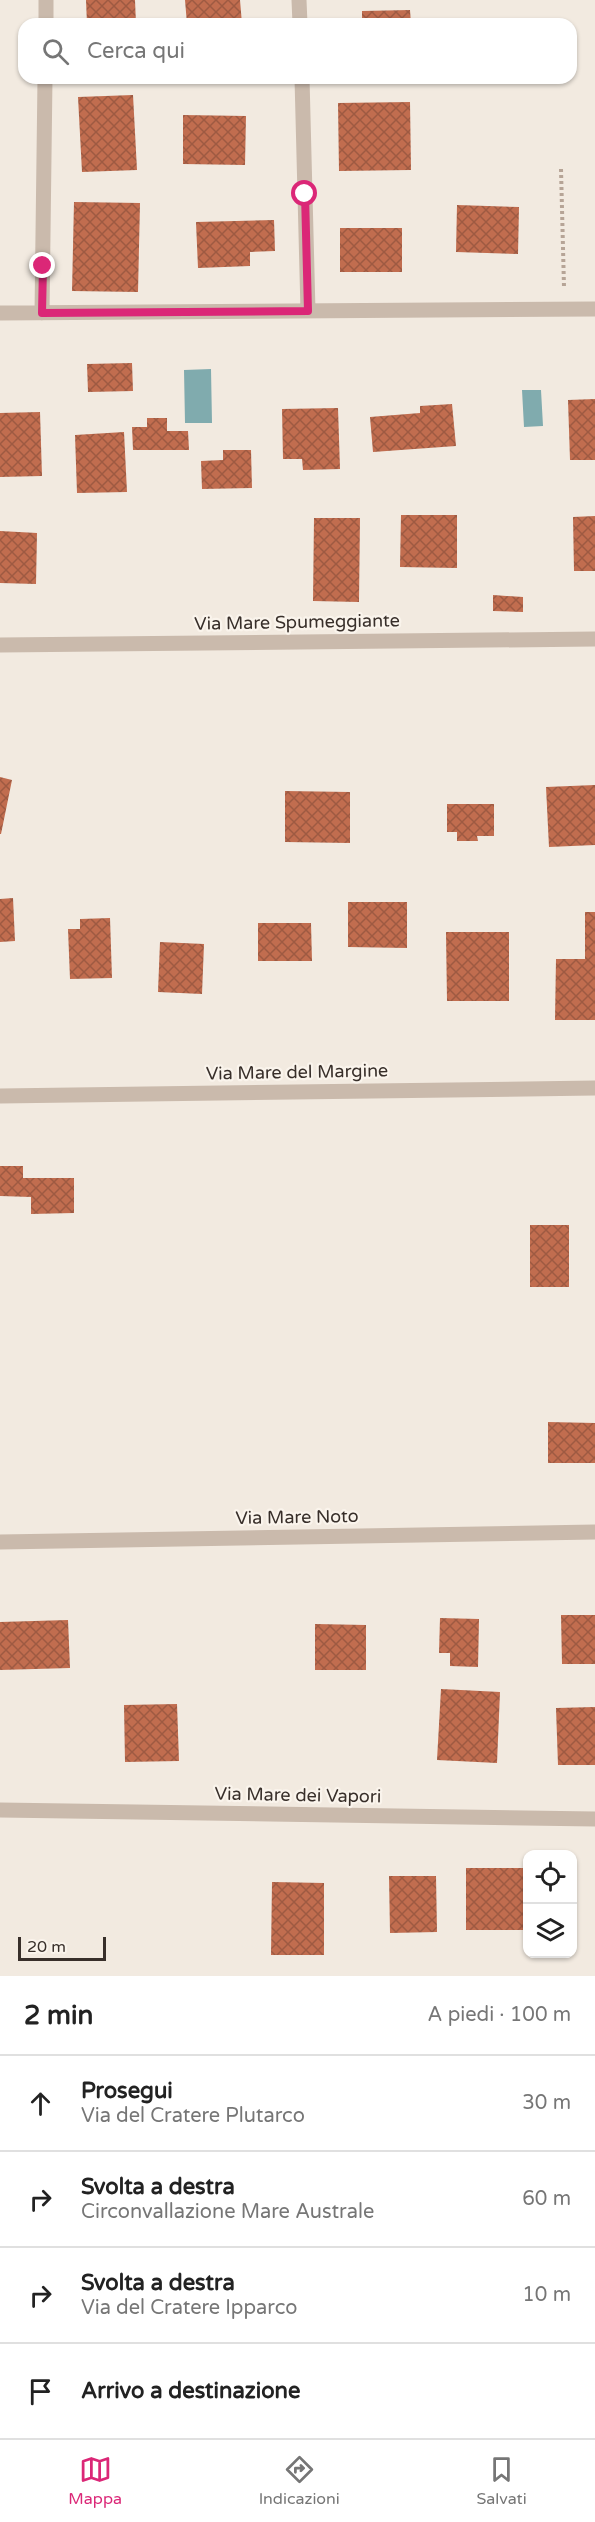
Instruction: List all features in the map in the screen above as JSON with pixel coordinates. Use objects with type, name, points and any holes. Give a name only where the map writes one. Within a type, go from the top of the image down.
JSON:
[{"type":"street","points":[[46,0],[46,18]]},
{"type":"street","points":[[299,0],[300,18]]},
{"type":"street","points":[[42,313],[45,84]]},
{"type":"street","points":[[302,84],[308,311]]},
{"type":"street","points":[[0,313],[595,309]]},
{"type":"street","name":"Via Mare Spumeggiante","points":[[0,645],[595,639]]},
{"type":"street","name":"Via Mare del Margine","points":[[0,1096],[595,1088]]},
{"type":"street","name":"Via Mare Noto","points":[[0,1542],[595,1532]]},
{"type":"street","name":"Via Mare dei Vapori","points":[[0,1810],[595,1819]]},
{"type":"path","points":[[561,169],[565,309]]},
{"type":"water","points":[[211,369],[212,423],[185,423],[184,370]]},
{"type":"water","points":[[522,390],[541,390],[543,426],[524,427]]},
{"type":"building","points":[[86,0],[135,0],[136,18],[87,18]]},
{"type":"building","points":[[185,0],[240,0],[242,18],[186,18]]},
{"type":"building","points":[[410,10],[411,18],[362,18],[362,11]]},
{"type":"building","points":[[133,95],[137,170],[82,172],[78,97]]},
{"type":"building","points":[[410,102],[411,170],[339,171],[338,103]]},
{"type":"building","points":[[183,115],[246,116],[245,165],[183,164]]},
{"type":"building","points":[[74,202],[140,203],[138,292],[72,291]]},
{"type":"building","points":[[457,205],[519,207],[518,254],[456,252]]},
{"type":"building","points":[[274,220],[275,251],[250,252],[250,266],[198,268],[196,222]]},
{"type":"building","points":[[340,228],[402,228],[402,272],[340,272]]},
{"type":"building","points":[[132,363],[133,391],[88,392],[87,364]]},
{"type":"building","points":[[595,399],[595,460],[570,460],[568,400]]},
{"type":"building","points":[[452,404],[456,446],[373,452],[370,417],[420,413],[420,406]]},
{"type":"building","points":[[338,408],[340,469],[303,470],[302,459],[283,459],[282,409]]},
{"type":"building","points":[[40,412],[42,476],[0,477],[0,413]]},
{"type":"building","points":[[147,418],[167,418],[167,431],[188,431],[189,450],[133,450],[132,427],[147,427]]},
{"type":"building","points":[[124,432],[127,492],[77,493],[75,435]]},
{"type":"building","points":[[223,450],[251,450],[252,488],[202,489],[201,461],[223,460]]},
{"type":"building","points":[[401,515],[457,515],[457,568],[400,567]]},
{"type":"building","points":[[595,516],[595,571],[574,571],[573,517]]},
{"type":"building","points":[[314,518],[360,518],[359,602],[313,601]]},
{"type":"building","points":[[0,531],[37,533],[36,584],[0,583]]},
{"type":"building","points":[[493,595],[523,597],[523,612],[493,611]]},
{"type":"building","points":[[0,777],[12,780],[1,834],[0,834]]},
{"type":"building","points":[[595,785],[595,845],[549,847],[546,787]]},
{"type":"building","points":[[285,791],[350,792],[350,843],[285,842]]},
{"type":"building","points":[[447,804],[494,804],[494,836],[477,836],[478,841],[457,841],[457,832],[447,832]]},
{"type":"building","points":[[13,898],[15,941],[0,942],[0,899]]},
{"type":"building","points":[[348,902],[407,902],[407,948],[348,947]]},
{"type":"building","points":[[585,912],[595,912],[595,1020],[555,1020],[556,959],[585,959]]},
{"type":"building","points":[[110,918],[112,978],[70,979],[68,929],[80,929],[80,919]]},
{"type":"building","points":[[258,923],[311,923],[312,961],[258,961]]},
{"type":"building","points":[[446,932],[509,932],[509,1001],[447,1001]]},
{"type":"building","points":[[160,942],[204,944],[202,994],[158,992]]},
{"type":"building","points":[[0,1166],[23,1166],[23,1178],[74,1178],[74,1213],[31,1214],[31,1197],[0,1196]]},
{"type":"building","points":[[530,1225],[569,1225],[569,1287],[530,1287]]},
{"type":"building","points":[[548,1422],[595,1423],[595,1463],[548,1463]]},
{"type":"building","points":[[561,1615],[595,1615],[595,1664],[562,1664]]},
{"type":"building","points":[[440,1618],[479,1619],[478,1667],[450,1666],[450,1653],[439,1653]]},
{"type":"building","points":[[68,1620],[70,1668],[0,1670],[0,1622]]},
{"type":"building","points":[[315,1624],[366,1625],[366,1670],[315,1670]]},
{"type":"building","points":[[441,1689],[500,1692],[497,1763],[437,1760]]},
{"type":"building","points":[[177,1704],[179,1761],[125,1762],[124,1705]]},
{"type":"building","points":[[595,1707],[595,1765],[558,1765],[556,1708]]},
{"type":"building","points":[[466,1868],[523,1868],[523,1930],[466,1930]]},
{"type":"building","points":[[389,1876],[436,1876],[437,1932],[390,1933]]},
{"type":"building","points":[[272,1882],[324,1883],[324,1955],[271,1955]]},
{"type":"route","points":[[43,266],[42,313],[308,311],[305,194]]}]
